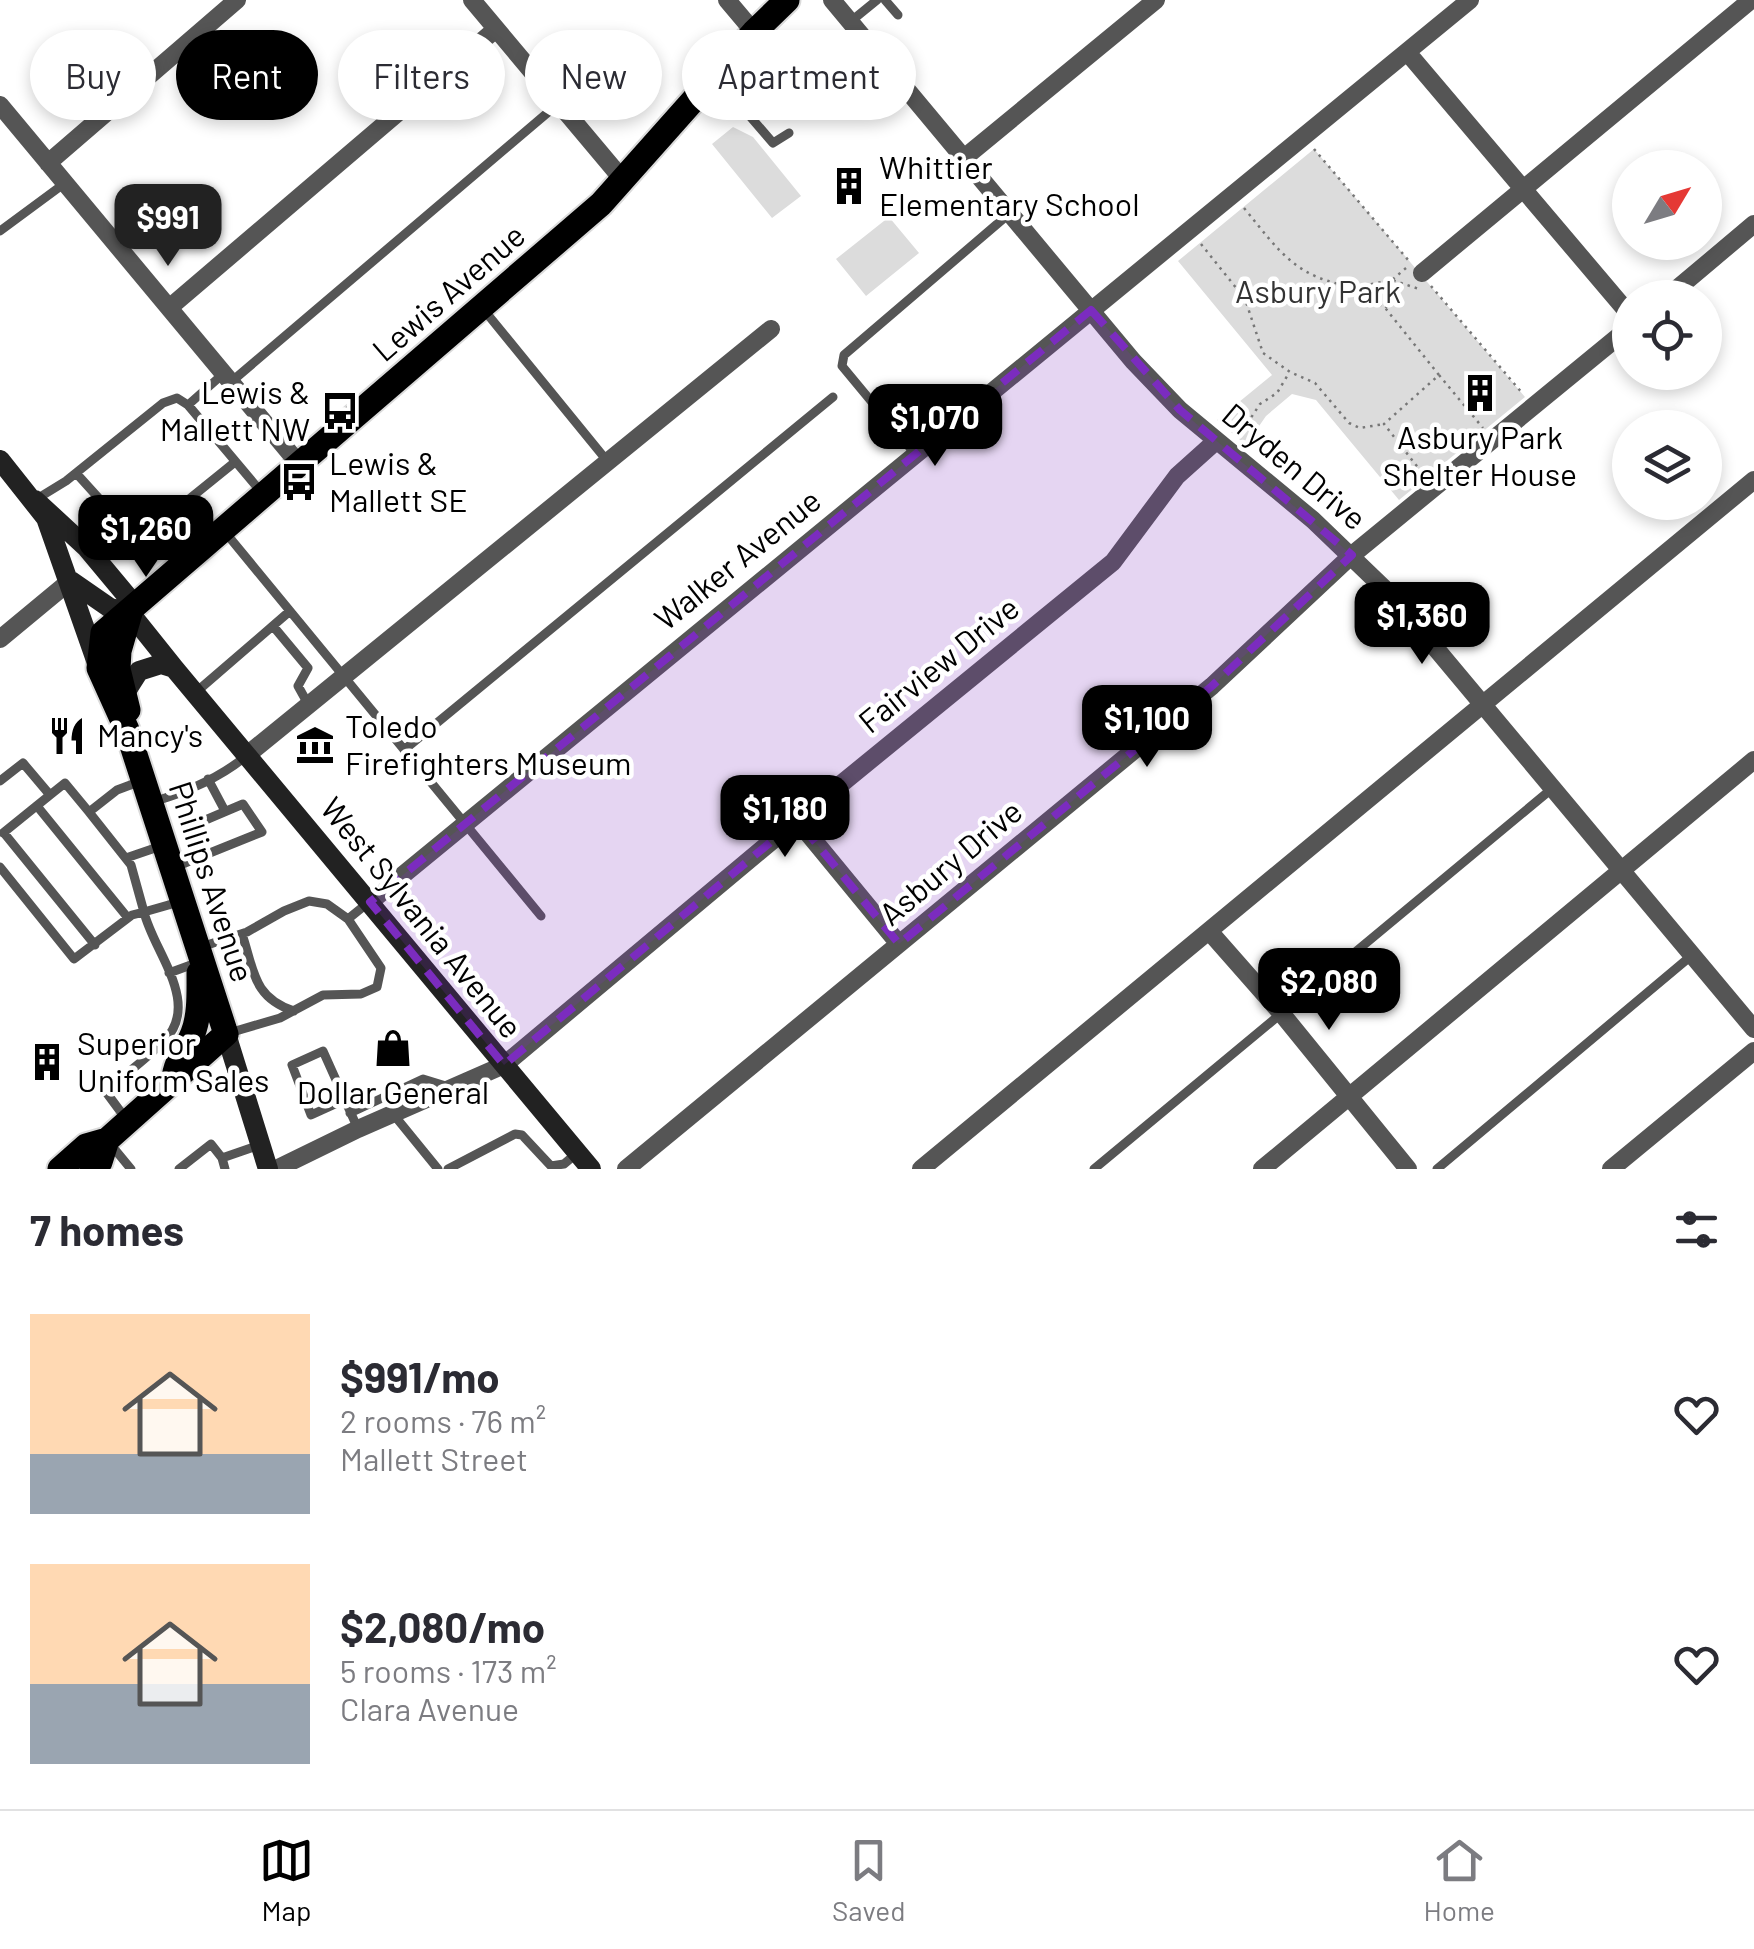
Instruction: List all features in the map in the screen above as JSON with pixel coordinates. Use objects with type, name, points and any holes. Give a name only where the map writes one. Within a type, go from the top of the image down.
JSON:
[{"type":"main road","name":"Lewis Avenue","points":[[756,30],[787,0]]},
{"type":"main road","name":"Lewis Avenue","points":[[130,612],[580,223],[682,114]]},
{"type":"main road","name":"West Sylvania Avenue","points":[[0,460],[46,518],[70,581],[110,608],[130,612]]},
{"type":"main road","name":"West Sylvania Avenue","points":[[34,500],[78,536],[127,596],[130,612],[174,668],[584,1161]]},
{"type":"main road","points":[[98,668],[70,581],[108,573]]},
{"type":"main road","points":[[98,668],[103,632],[118,617],[130,612]]},
{"type":"main road","name":"Phillips Avenue","points":[[127,730],[118,651],[130,612]]},
{"type":"main road","points":[[125,693],[139,671],[161,664],[174,668]]},
{"type":"main road","name":"Phillips Avenue","points":[[98,668],[127,730],[268,1169]]},
{"type":"main road","points":[[172,1082],[178,1055],[196,1027],[198,955]]},
{"type":"main road","points":[[60,1169],[86,1146],[107,1140],[226,1034]]},
{"type":"main road","points":[[92,1169],[100,1162],[107,1140]]},
{"type":"street","points":[[48,163],[237,0]]},
{"type":"street","points":[[472,0],[525,64]]},
{"type":"street","points":[[727,0],[752,30]]},
{"type":"street","name":"Dryden Drive","points":[[832,0],[1157,387],[1352,555],[1392,596],[1754,1029]]},
{"type":"street","points":[[964,158],[1156,0]]},
{"type":"street","name":"Walker Avenue","points":[[370,902],[1470,0]]},
{"type":"street","points":[[1417,268],[1524,190],[1751,0]]},
{"type":"street","points":[[169,308],[496,29]]},
{"type":"street","points":[[1407,52],[1612,294]]},
{"type":"street","points":[[0,105],[299,464]]},
{"type":"street","points":[[572,120],[623,180]]},
{"type":"street","points":[[1687,280],[1754,224]]},
{"type":"street","points":[[247,755],[771,329]]},
{"type":"street","name":"Asbury Drive","points":[[626,1169],[1212,686],[1352,555],[1612,342]]},
{"type":"street","name":"Fairview Drive","points":[[276,1169],[354,1121],[394,1114],[504,1065],[1113,562],[1178,476],[1216,441]]},
{"type":"street","points":[[921,1169],[1754,480]]},
{"type":"street","points":[[0,639],[70,581]]},
{"type":"street","points":[[1262,1169],[1754,760]]},
{"type":"street","points":[[797,820],[900,944]]},
{"type":"street","points":[[1209,931],[1408,1169]]},
{"type":"street","points":[[1611,1169],[1754,1051]]},
{"type":"lane","points":[[850,22],[876,0]]},
{"type":"lane","points":[[886,0],[898,15]]},
{"type":"lane","points":[[188,406],[539,120]]},
{"type":"lane","points":[[753,120],[773,144],[789,133]]},
{"type":"lane","points":[[0,231],[65,183]]},
{"type":"lane","points":[[915,454],[842,366],[844,355],[1010,213]]},
{"type":"lane","points":[[482,308],[608,462]]},
{"type":"lane","points":[[404,750],[833,397]]},
{"type":"lane","points":[[34,500],[76,473],[170,398],[188,406],[264,495]]},
{"type":"lane","points":[[76,473],[132,535],[141,538],[236,462]]},
{"type":"lane","points":[[223,531],[541,916]]},
{"type":"lane","points":[[195,693],[290,611]]},
{"type":"lane","points":[[274,626],[308,668]]},
{"type":"lane","points":[[309,705],[298,686],[308,668],[332,660]]},
{"type":"lane","points":[[89,812],[117,790],[147,791],[208,779],[247,755]]},
{"type":"lane","points":[[0,781],[24,763],[50,795]]},
{"type":"lane","points":[[208,779],[226,811]]},
{"type":"lane","points":[[95,944],[2,834],[65,783],[134,872],[144,912],[178,998],[179,1017],[172,1031],[106,1092],[128,1122]]},
{"type":"lane","points":[[1094,1169],[1554,787]]},
{"type":"lane","points":[[126,858],[169,856],[262,832],[243,804],[196,824]]},
{"type":"lane","points":[[37,806],[128,918]]},
{"type":"lane","points":[[0,867],[72,958],[128,918],[183,901]]},
{"type":"lane","points":[[169,973],[284,910],[309,901],[327,904],[348,919],[379,962],[380,982],[370,992],[322,995],[280,1018],[226,1034]]},
{"type":"lane","points":[[348,919],[370,902]]},
{"type":"lane","points":[[242,934],[263,994],[276,1005],[294,1010]]},
{"type":"lane","points":[[1437,1169],[1692,955]]},
{"type":"lane","points":[[344,1100],[311,1115],[292,1064],[323,1050],[354,1121],[423,1080],[452,1088]]},
{"type":"lane","points":[[394,1114],[438,1169]]},
{"type":"lane","points":[[448,1169],[515,1134],[522,1135],[552,1166],[584,1161]]},
{"type":"lane","points":[[107,1140],[130,1169]]},
{"type":"lane","points":[[179,1169],[211,1144],[224,1164],[260,1144]]},
{"type":"path","points":[[1244,207],[1288,262],[1330,283],[1357,287],[1392,280],[1417,268],[1314,149]]},
{"type":"path","points":[[1200,243],[1245,298],[1263,353],[1290,372],[1315,382],[1349,422],[1360,428],[1384,424],[1439,375]]},
{"type":"path","points":[[1386,309],[1392,280]]},
{"type":"path","points":[[1392,280],[1418,289],[1428,284],[1525,396]]},
{"type":"path","points":[[1357,287],[1386,309],[1485,430]]},
{"type":"path","points":[[1236,439],[1260,404],[1277,393],[1290,372]]},
{"type":"path","points":[[1384,424],[1426,478]]},
{"type":"highlighted area","points":[[1091,310],[1180,410],[1352,555],[1212,686],[899,944],[797,820],[504,1065],[370,902]]},
{"type":"green space","points":[[733,127],[753,137],[801,196],[772,218],[712,144]]},
{"type":"green space","name":"Asbury Park","points":[[1314,149],[1525,397],[1399,500],[1316,400],[1292,394],[1266,416],[1246,445],[1217,420],[1272,375],[1178,261]]},
{"type":"green space","points":[[889,217],[919,253],[866,296],[836,259]]},
{"type":"place","name":"Whittier Elementary School","points":[[849,186]]},
{"type":"place","name":"Asbury Park Shelter House","points":[[1480,393]]},
{"type":"place","name":"Lewis & Mallett NW","points":[[340,411]]},
{"type":"place","name":"Lewis & Mallett SE","points":[[299,482]]},
{"type":"place","name":"Mancy's","points":[[67,736]]},
{"type":"place","name":"Toledo Firefighters Museum","points":[[315,745]]},
{"type":"place","name":"Dollar General","points":[[393,1048]]},
{"type":"place","name":"Superior Uniform Sales","points":[[47,1062]]}]
